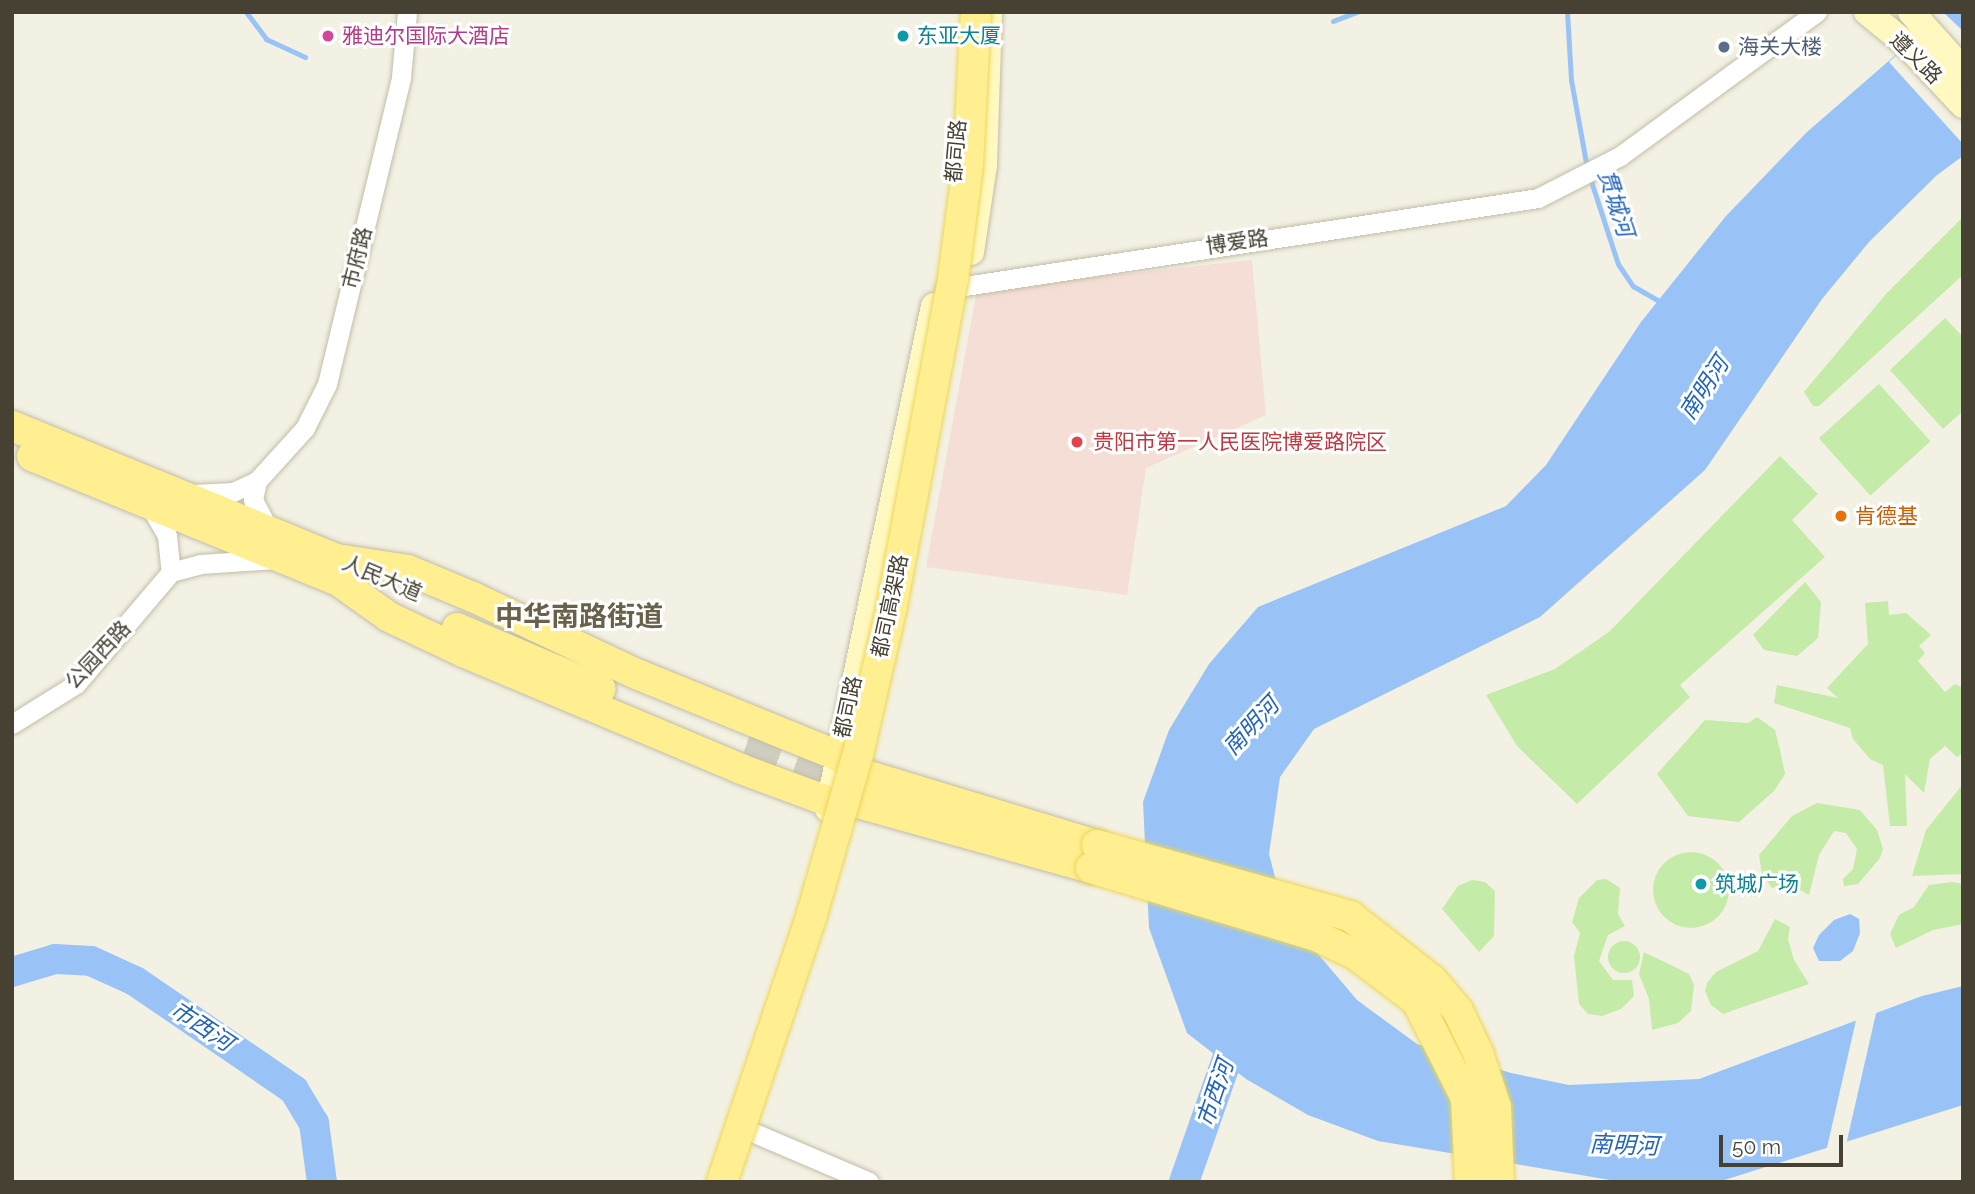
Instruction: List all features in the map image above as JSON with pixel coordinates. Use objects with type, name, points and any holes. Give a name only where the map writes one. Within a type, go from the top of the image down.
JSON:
[{"type":"main road","name":"都司路","points":[[708,1182],[851,793],[838,756],[937,291],[956,163],[963,12]]},
{"type":"main road","name":"都司高架路","points":[[722,1182],[812,914],[858,754],[892,605],[953,280],[968,164],[976,12]]},
{"type":"main road","name":"都司路","points":[[735,1182],[752,1132],[905,607],[967,282],[984,165],[989,12]]},
{"type":"main road","name":"遵义路","points":[[1867,12],[1914,29],[1963,70]]},
{"type":"main road","name":"遵义路","points":[[1914,29],[1963,105]]},
{"type":"main road","name":"人民大道","points":[[12,426],[162,499]]},
{"type":"main road","name":"人民大道","points":[[12,448],[162,499],[339,571],[533,659],[745,747]]},
{"type":"main road","points":[[339,571],[408,570],[639,675],[838,756],[851,793]]},
{"type":"main road","points":[[339,571],[388,617],[463,652],[851,793],[1094,857],[1350,916],[1432,980],[1458,1011],[1478,1053],[1496,1107],[1499,1182]]},
{"type":"main road","points":[[1094,857],[1316,936],[1356,954],[1417,1001],[1466,1098],[1470,1182]]},
{"type":"street","name":"市府路","points":[[257,481],[306,428],[327,384],[401,77],[407,12]]},
{"type":"street","name":"博爱路","points":[[937,291],[967,282],[1538,198],[1620,156],[1817,12]]},
{"type":"street","points":[[257,481],[253,500],[275,545],[171,572],[162,499],[233,492],[257,481]]},
{"type":"street","name":"公园西路","points":[[12,724],[76,684],[171,572]]},
{"type":"street","points":[[752,1132],[869,1182]]},
{"type":"shaded area","name":"贵阳市第一人民医院博爱路院区","points":[[1252,260],[1266,415],[1146,468],[1127,595],[926,567],[977,290]]},
{"type":"green space","points":[[1963,217],[1963,275],[1819,406],[1813,406],[1804,392],[1886,294]]},
{"type":"green space","points":[[1945,318],[1963,337],[1963,411],[1943,429],[1890,370]]},
{"type":"green space","points":[[1879,384],[1931,441],[1870,495],[1819,438]]},
{"type":"green space","points":[[1780,456],[1818,494],[1792,520],[1825,557],[1680,685],[1690,697],[1577,804],[1517,746],[1486,695],[1555,669],[1609,632]]},
{"type":"green space","points":[[1805,582],[1821,602],[1818,638],[1797,656],[1764,650],[1753,635]]},
{"type":"green space","points":[[1888,601],[1889,615],[1906,613],[1931,635],[1919,646],[1925,653],[1918,661],[1945,692],[1955,684],[1963,688],[1963,753],[1957,757],[1945,746],[1930,759],[1924,793],[1905,774],[1907,826],[1890,826],[1883,765],[1870,759],[1853,739],[1850,728],[1774,703],[1777,685],[1838,698],[1827,688],[1868,644],[1865,603]]},
{"type":"green space","points":[[1757,717],[1775,730],[1780,750],[1785,774],[1774,791],[1739,822],[1688,816],[1657,774],[1705,720],[1748,723]]},
{"type":"green space","points":[[1963,784],[1963,874],[1912,876],[1926,830]]},
{"type":"green space","points":[[1817,803],[1860,810],[1877,830],[1883,849],[1880,858],[1858,884],[1844,886],[1843,879],[1853,869],[1857,849],[1846,833],[1834,831],[1819,855],[1809,895],[1788,883],[1772,888],[1762,874],[1759,855],[1792,816]]},
{"type":"green space","points":[[1691,852],[1705,855],[1718,863],[1726,876],[1729,890],[1726,904],[1718,917],[1705,925],[1691,928],[1677,925],[1664,917],[1656,904],[1653,890],[1656,876],[1664,863],[1677,855]]},
{"type":"green space","points":[[1606,879],[1620,888],[1618,914],[1625,926],[1608,935],[1599,961],[1613,980],[1632,980],[1634,996],[1621,1009],[1602,1016],[1588,1014],[1579,1004],[1574,956],[1580,933],[1572,922],[1579,898],[1597,880]]},
{"type":"green space","points":[[1472,880],[1485,882],[1495,891],[1494,936],[1479,952],[1442,909],[1458,886]]},
{"type":"green space","points":[[1952,882],[1963,884],[1963,924],[1933,930],[1896,948],[1890,934],[1899,915],[1914,907],[1929,885]]},
{"type":"green space","points":[[1775,919],[1790,927],[1788,939],[1794,960],[1809,984],[1723,1014],[1711,1005],[1705,991],[1707,983],[1716,972],[1758,951]]},
{"type":"green space","points":[[1624,941],[1635,946],[1640,957],[1635,968],[1624,973],[1613,968],[1608,957],[1613,946]]},
{"type":"green space","points":[[1644,952],[1689,974],[1694,985],[1691,1011],[1678,1023],[1652,1030],[1649,999],[1639,974]]},
{"type":"water","name":"南明河","points":[[1945,12],[1963,12],[1963,156],[1937,175],[1869,242],[1822,299],[1705,470],[1540,617],[1314,729],[1280,777],[1269,854],[1285,915],[1357,1000],[1417,1044],[1511,1073],[1569,1085],[1699,1079],[1922,996],[1963,986],[1963,1105],[1718,1182],[1622,1182],[1378,1141],[1308,1115],[1246,1079],[1187,1033],[1149,928],[1143,802],[1169,730],[1209,664],[1258,607],[1506,506],[1546,465],[1641,322],[1726,216],[1807,132]]},
{"type":"water","points":[[1850,914],[1859,919],[1860,933],[1853,951],[1840,961],[1819,961],[1813,948],[1819,935],[1834,920]]},
{"type":"pier","points":[[1943,12],[1963,31],[1963,144],[1889,62]]},
{"type":"pier","points":[[1877,1009],[1846,1145],[1826,1152],[1857,1016]]},
{"type":"waterway","name":"贯城河","points":[[246,12],[266,39],[305,57]]},
{"type":"waterway","name":"贯城河","points":[[1333,21],[1357,12]]},
{"type":"waterway","name":"贯城河","points":[[1567,12],[1571,80],[1587,168]]},
{"type":"waterway","name":"贯城河","points":[[1590,178],[1618,264],[1633,286],[1662,303]]},
{"type":"waterway","name":"市西河","points":[[12,972],[55,959],[91,961],[135,981],[294,1090],[314,1123],[322,1182]]},
{"type":"waterway","name":"市西河","points":[[1184,1182],[1239,1025]]},
{"type":"tunnel","points":[[747,742],[867,783]]},
{"type":"tunnel","points":[[1293,910],[1355,936],[1386,957]]},
{"type":"place","name":"雅迪尔国际大酒店","points":[[328,36]]},
{"type":"place","name":"东亚大厦","points":[[903,36]]},
{"type":"place","name":"海关大楼","points":[[1724,47]]},
{"type":"place","name":"贵阳市第一人民医院博爱路院区","points":[[1077,442]]},
{"type":"place","name":"肯德基","points":[[1841,516]]},
{"type":"place","name":"筑城广场","points":[[1701,884]]},
{"type":"district","name":"中华南路街道","points":[[579,617]]}]
